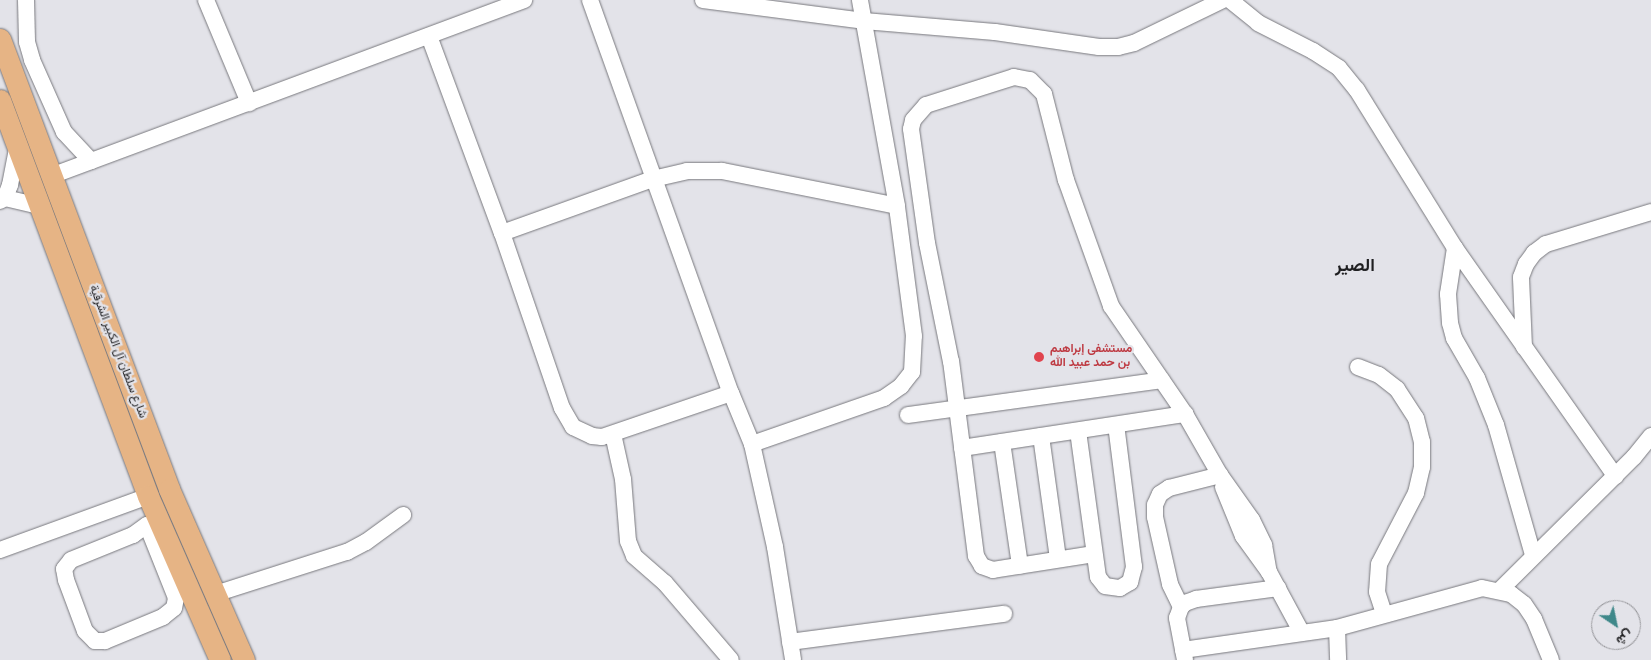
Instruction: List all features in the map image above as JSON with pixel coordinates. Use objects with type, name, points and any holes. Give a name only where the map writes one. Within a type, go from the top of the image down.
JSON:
[{"type":"main road","name":"شارع سلطان آل الكبير الشرقية","points":[[0,39],[170,489],[244,660]]},
{"type":"main road","name":"شارع سلطان آل الكبير الشرقية","points":[[0,100],[149,509],[220,660]]},
{"type":"street","points":[[26,0],[27,42],[32,60],[64,132],[92,161]]},
{"type":"street","points":[[206,0],[249,103]]},
{"type":"street","points":[[51,176],[524,0]]},
{"type":"street","points":[[590,0],[731,393],[752,444],[775,547],[792,660]]},
{"type":"street","points":[[703,0],[864,21],[995,32],[1099,47],[1118,47],[1157,34],[1170,25],[1223,0]]},
{"type":"street","points":[[752,444],[884,398],[901,386],[912,372],[914,336],[897,206],[860,0]]},
{"type":"street","points":[[1230,0],[1258,23],[1313,51],[1339,68],[1357,90],[1455,248],[1615,476]]},
{"type":"street","points":[[429,36],[502,233],[566,418],[572,427],[592,436],[613,434],[731,393]]},
{"type":"street","points":[[1094,554],[993,570],[987,569],[978,562],[947,340],[926,243],[911,129],[913,120],[926,106],[1014,77],[1030,80],[1044,94],[1066,180],[1105,294],[1119,320],[1185,414],[1220,475],[1259,532],[1269,572],[1302,633]]},
{"type":"street","points":[[17,145],[14,172],[3,200],[40,206]]},
{"type":"street","points":[[502,233],[653,179],[687,171],[722,171],[897,206]]},
{"type":"street","points":[[1524,348],[1521,277],[1526,264],[1534,253],[1546,244],[1651,212]]},
{"type":"street","points":[[1455,248],[1448,294],[1450,323],[1454,338],[1477,378],[1496,425],[1533,555]]},
{"type":"street","points":[[1358,367],[1379,375],[1397,389],[1416,418],[1422,442],[1422,467],[1416,493],[1379,564],[1377,592],[1384,614]]},
{"type":"street","points":[[908,415],[1162,380]]},
{"type":"street","points":[[962,448],[1185,414]]},
{"type":"street","points":[[1078,430],[1098,577],[1104,586],[1120,588],[1130,582],[1134,567],[1116,425]]},
{"type":"street","points":[[613,434],[623,478],[628,541],[634,556],[665,583],[731,660]]},
{"type":"street","points":[[1041,436],[1058,560]]},
{"type":"street","points":[[1499,590],[1615,476],[1651,436]]},
{"type":"street","points":[[1002,442],[1020,566]]},
{"type":"street","points":[[1181,607],[1170,584],[1155,517],[1155,504],[1160,494],[1169,488],[1220,475]]},
{"type":"street","points":[[149,509],[176,598],[174,608],[168,615],[105,640],[95,641],[85,631],[66,580],[64,569],[71,560],[133,535],[149,509]]},
{"type":"street","points":[[0,550],[149,509]]},
{"type":"street","points":[[215,594],[347,552],[366,542],[403,515]]},
{"type":"street","points":[[1278,588],[1196,599],[1181,607],[1177,618],[1184,655],[1337,628],[1464,591],[1482,588],[1511,594],[1524,604],[1534,619],[1551,660]]},
{"type":"street","points":[[790,642],[1004,614]]},
{"type":"street","points":[[1337,628],[1338,660]]},
{"type":"place","name":"مستشفى إبراهيم بن حمد عبيد الله","points":[[1039,357]]},
{"type":"district","name":"الصير","points":[[1355,267]]}]
